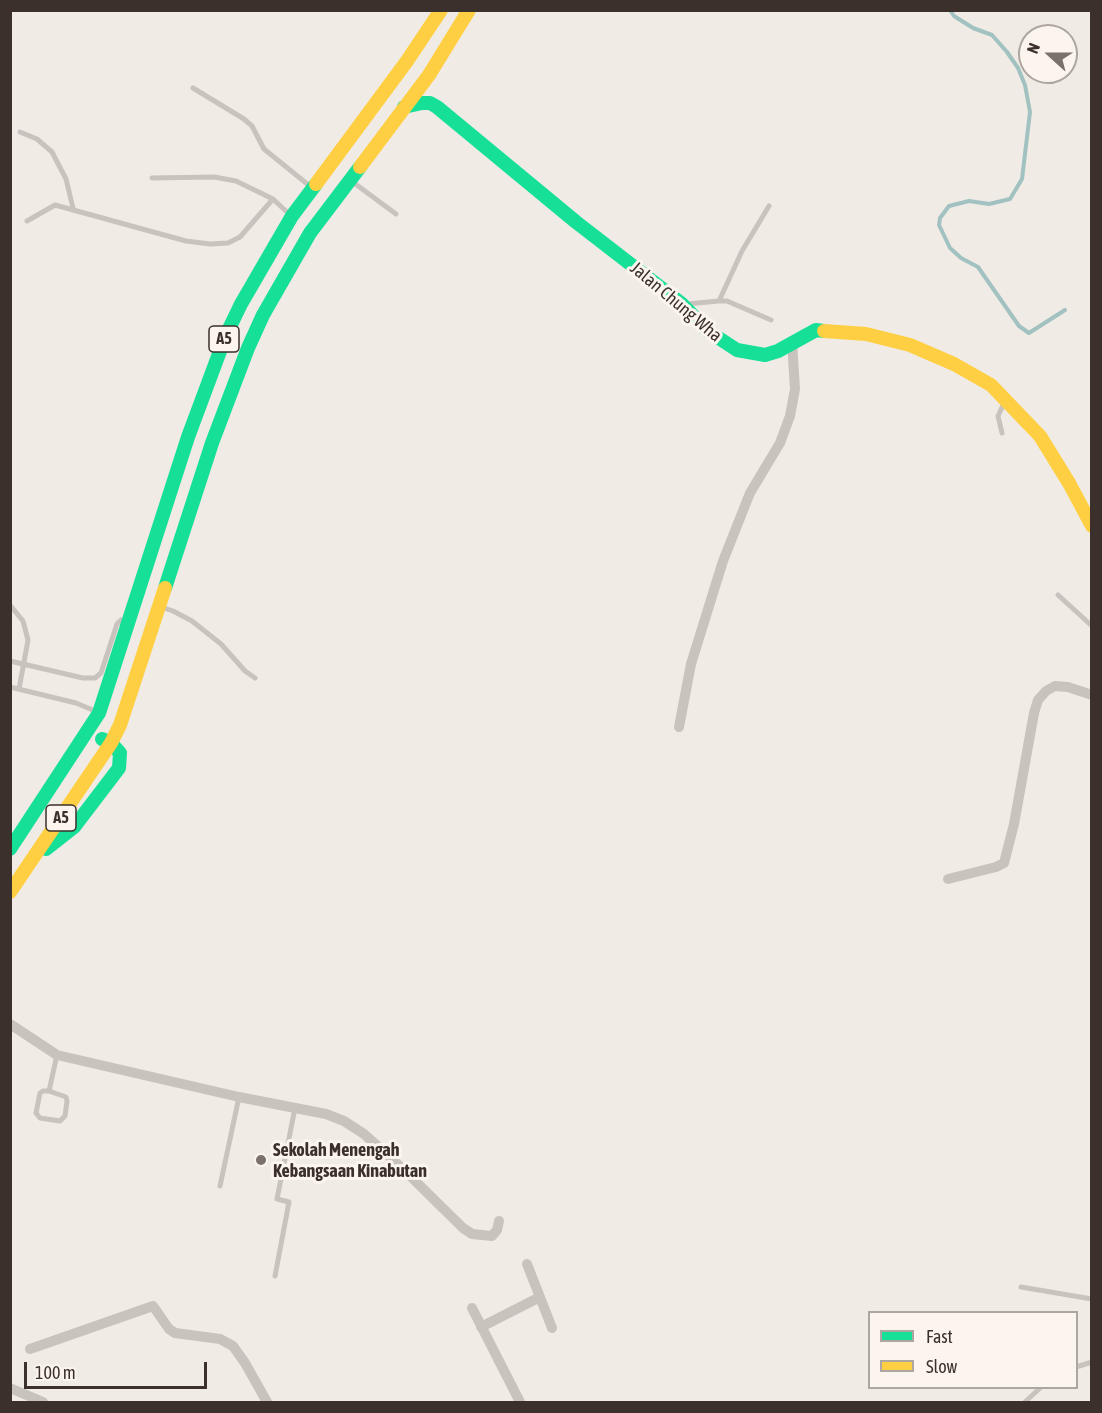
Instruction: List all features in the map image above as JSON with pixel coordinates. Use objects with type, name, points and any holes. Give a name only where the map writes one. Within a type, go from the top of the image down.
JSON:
[{"type":"main road","name":"A5","points":[[13,845],[99,713],[188,437],[226,335],[254,280],[292,216],[407,61],[441,10]]},
{"type":"main road","name":"A5","points":[[10,892],[111,743],[120,725],[212,443],[248,348],[276,291],[310,233],[429,75],[469,10]]},
{"type":"main road","name":"Jalan Chung Wha","points":[[404,108],[422,103],[430,103],[437,107],[576,222],[682,304],[708,331],[737,350],[765,355],[778,351],[816,330],[866,334],[902,342],[954,364],[991,385],[1040,436],[1092,526]]},
{"type":"main road","points":[[99,713],[120,725]]},
{"type":"main road","points":[[13,845],[30,834],[88,746],[97,740],[104,739],[111,743],[120,753],[119,768],[74,827],[56,843],[37,854]]},
{"type":"street","points":[[679,727],[691,664],[723,561],[750,493],[780,443],[790,416],[795,389],[792,342]]},
{"type":"street","points":[[948,879],[1004,863],[1014,824],[1038,700],[1046,691],[1055,686],[1068,687],[1092,695]]},
{"type":"street","points":[[10,1024],[57,1055],[326,1114],[344,1121],[364,1134],[454,1220],[472,1234],[492,1236],[497,1230],[499,1221]]},
{"type":"street","points":[[527,1264],[552,1328]]},
{"type":"street","points":[[481,1327],[540,1297]]},
{"type":"street","points":[[30,1350],[153,1306],[175,1334],[220,1338],[233,1346],[267,1402]]},
{"type":"street","points":[[472,1308],[520,1402]]},
{"type":"street","points":[[10,1388],[43,1402]]},
{"type":"lane","points":[[193,88],[244,119],[252,126],[264,149],[312,188]]},
{"type":"lane","points":[[20,132],[36,139],[52,152],[66,178],[73,208]]},
{"type":"lane","points":[[152,178],[214,177],[236,181],[273,199],[292,216]]},
{"type":"lane","points":[[349,180],[396,214]]},
{"type":"lane","points":[[27,221],[55,205],[186,240],[210,244],[228,243],[240,237],[273,199]]},
{"type":"lane","points":[[719,301],[742,251],[769,206]]},
{"type":"lane","points":[[682,304],[727,301],[771,320]]},
{"type":"lane","points":[[1002,433],[998,416],[1006,399]]},
{"type":"lane","points":[[1058,595],[1092,626]]},
{"type":"lane","points":[[10,605],[23,621],[28,640],[19,689]]},
{"type":"lane","points":[[159,607],[192,621],[221,644],[255,678]]},
{"type":"lane","points":[[10,661],[83,678],[95,678],[101,673],[117,624],[132,613]]},
{"type":"lane","points":[[10,687],[76,702],[99,713]]},
{"type":"lane","points":[[49,1091],[57,1055]]},
{"type":"lane","points":[[49,1091],[66,1097],[65,1116],[60,1121],[40,1118],[36,1113],[40,1093],[49,1091]]},
{"type":"lane","points":[[220,1186],[239,1096]]},
{"type":"lane","points":[[275,1276],[290,1202],[277,1199],[295,1107]]},
{"type":"lane","points":[[1021,1287],[1092,1299]]},
{"type":"lane","points":[[1025,1402],[1039,1389]]},
{"type":"waterway","points":[[950,10],[954,16],[973,28],[992,35],[1007,52],[1018,68],[1025,85],[1030,112],[1022,179],[1010,199],[989,204],[969,201],[949,206],[940,218],[939,225],[950,248],[961,258],[978,267],[1019,326],[1029,333],[1065,310]]},
{"type":"traffic: fast","points":[[404,107],[422,103],[430,103],[437,107],[576,222],[682,304],[708,331],[737,350],[765,355],[778,351],[816,330],[824,331]]},
{"type":"traffic: fast","points":[[165,588],[212,443],[263,315],[310,233],[360,167]]},
{"type":"traffic: fast","points":[[10,849],[99,713],[188,437],[226,335],[241,304],[292,216],[316,184]]},
{"type":"traffic: fast","points":[[46,849],[74,827],[119,768],[120,753],[111,743],[102,739]]},
{"type":"traffic: slow","points":[[316,184],[407,61],[441,10]]},
{"type":"traffic: slow","points":[[360,167],[429,75],[469,10]]},
{"type":"traffic: slow","points":[[824,331],[866,334],[910,345],[954,364],[991,385],[1040,436],[1092,526]]},
{"type":"traffic: slow","points":[[10,892],[111,743],[120,725],[165,588]]},
{"type":"place","name":"Sekolah Menengah Kebangsaan Kinabutan","points":[[261,1160]]}]
